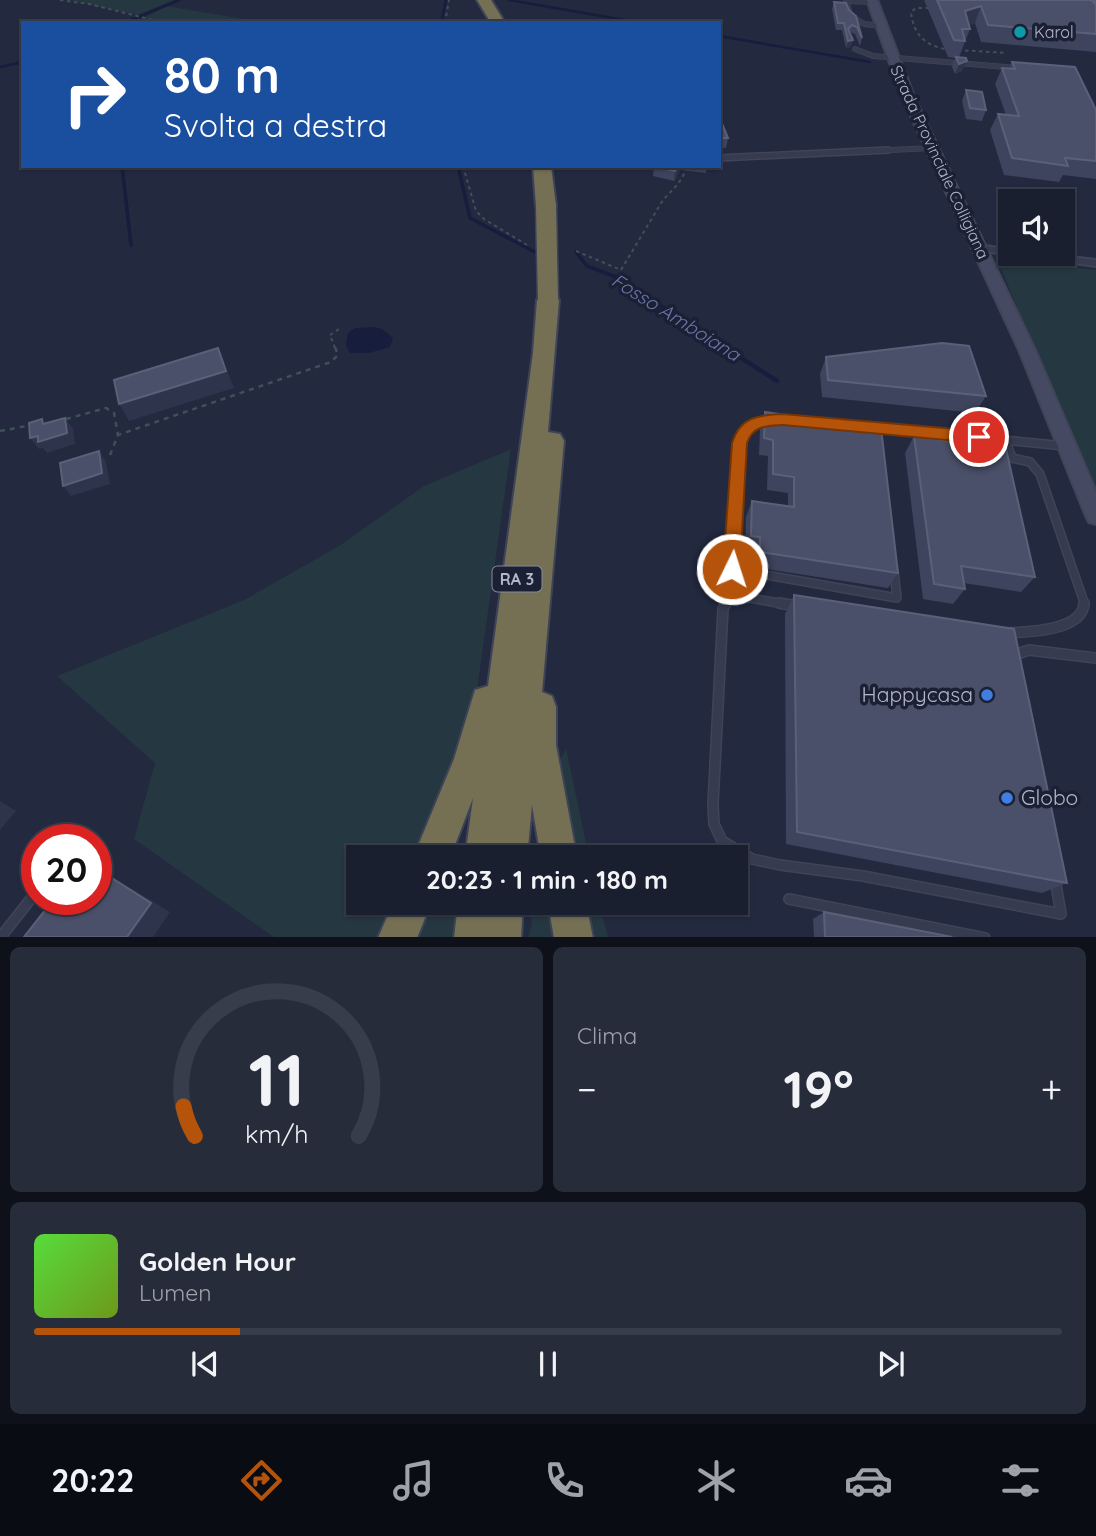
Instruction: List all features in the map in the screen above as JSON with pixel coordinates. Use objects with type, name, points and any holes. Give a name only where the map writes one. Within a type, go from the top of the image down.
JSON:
[{"type":"highway","points":[[473,0],[486,21]]},
{"type":"highway","points":[[484,0],[497,21]]},
{"type":"highway","name":"RA 3","points":[[543,168],[553,206]]},
{"type":"highway","name":"RA 3","points":[[510,845],[549,462],[556,300],[553,206],[555,168]]},
{"type":"highway","name":"RA 3","points":[[485,845],[535,431],[556,300]]},
{"type":"highway","points":[[436,845],[481,728],[519,478],[535,431]]},
{"type":"highway","points":[[549,462],[558,490],[538,727],[557,845]]},
{"type":"highway","points":[[397,937],[407,915]]},
{"type":"highway","points":[[473,937],[476,915]]},
{"type":"highway","points":[[501,937],[503,915]]},
{"type":"highway","points":[[570,915],[574,937]]},
{"type":"main road","name":"Strada Provinciale Colligiana","points":[[873,1],[892,58],[1069,447],[1096,516]]},
{"type":"street","points":[[980,248],[998,251]]},
{"type":"street","points":[[1075,261],[1096,263]]},
{"type":"lane","points":[[873,1],[846,1],[850,13],[864,24],[881,26]]},
{"type":"lane","points":[[855,49],[864,55],[1027,69]]},
{"type":"lane","points":[[721,158],[932,148]]},
{"type":"lane","points":[[783,419],[757,421],[743,432],[740,443],[732,569],[897,598],[892,559]]},
{"type":"lane","points":[[863,426],[1069,447]]},
{"type":"lane","points":[[877,428],[878,441]]},
{"type":"lane","points":[[993,633],[1044,629],[1066,623],[1077,618],[1086,606],[1040,474],[1030,462],[1012,458],[1005,439]]},
{"type":"lane","points":[[803,607],[741,598],[727,601],[723,609],[713,806],[716,829],[725,844],[748,856],[795,868],[836,871],[1061,914],[1052,863]]},
{"type":"lane","points":[[1017,673],[1016,657],[1024,651],[1096,659]]},
{"type":"lane","points":[[789,900],[985,937]]},
{"type":"lane","points":[[0,937],[21,911]]},
{"type":"path","points":[[60,0],[89,4],[157,21]]},
{"type":"path","points":[[445,21],[449,0]]},
{"type":"path","points":[[936,8],[916,8],[910,13],[918,36],[924,43],[939,48],[1007,53]]},
{"type":"path","points":[[464,168],[476,211],[484,219],[536,251]]},
{"type":"path","points":[[576,251],[586,252],[613,270],[621,270],[642,232],[688,168]]},
{"type":"path","points":[[118,435],[331,362],[338,355],[330,335],[339,329]]},
{"type":"path","points":[[60,421],[106,408],[114,413],[118,435],[110,455]]},
{"type":"path","points":[[0,431],[36,424]]},
{"type":"shaded area","points":[[69,0],[174,0],[137,15]]},
{"type":"shaded area","points":[[166,6],[256,21],[161,21],[144,18]]},
{"type":"shaded area","points":[[1000,266],[1060,266],[1096,270],[1096,498]]},
{"type":"shaded area","points":[[511,449],[475,704],[455,770],[421,845],[346,845],[346,915],[389,915],[379,937],[274,937],[134,839],[155,763],[57,676],[244,600],[339,546],[424,486]]},
{"type":"shaded area","points":[[566,748],[586,845],[569,845],[556,770]]},
{"type":"shaded area","points":[[418,915],[463,915],[460,937],[409,937]]},
{"type":"shaded area","points":[[531,915],[559,915],[563,937],[528,937],[532,924]]},
{"type":"shaded area","points":[[581,915],[602,915],[608,937],[586,937]]},
{"type":"water","points":[[355,328],[382,329],[393,338],[390,347],[369,353],[350,353],[346,345],[348,333]]},
{"type":"building","points":[[937,0],[1096,0],[1093,2],[1096,5],[1096,34],[988,25],[981,6],[965,11],[970,29],[962,29],[965,41],[954,40]]},
{"type":"building","points":[[834,2],[846,3],[856,16],[862,38],[857,27],[852,25],[848,29],[853,40],[848,41],[844,23],[838,23]]},
{"type":"building","points":[[956,57],[966,58],[967,61],[959,64]]},
{"type":"building","points":[[1012,62],[1075,67],[1096,110],[1096,161],[1065,158],[1068,166],[1012,158],[998,114],[1019,116],[1002,68],[1015,69]]},
{"type":"building","points":[[966,90],[982,92],[986,110],[970,108]]},
{"type":"building","points":[[721,121],[728,138],[721,138]]},
{"type":"building","points":[[942,343],[969,346],[986,396],[828,380],[826,357]]},
{"type":"building","points":[[218,348],[226,371],[119,404],[114,380]]},
{"type":"building","points":[[765,412],[881,428],[898,573],[760,552],[760,537],[751,536],[752,501],[794,507],[794,477],[773,474],[773,440],[764,438]]},
{"type":"building","points":[[65,418],[67,433],[38,442],[38,436],[30,438],[29,423],[42,419],[43,424]]},
{"type":"building","points":[[914,436],[1006,449],[1035,577],[961,566],[965,589],[934,584]]},
{"type":"building","points":[[99,451],[102,473],[63,486],[60,463]]},
{"type":"building","points":[[794,595],[1014,629],[1067,883],[797,832]]},
{"type":"building","points":[[112,878],[151,903],[127,937],[24,937],[41,915],[112,915]]},
{"type":"building","points":[[824,912],[952,937],[825,937]]},
{"type":"waterway","points":[[129,21],[179,0]]},
{"type":"waterway","name":"Fosso Amboiana","points":[[441,21],[446,0]]},
{"type":"waterway","points":[[509,0],[630,21]]},
{"type":"waterway","points":[[721,36],[870,62]]},
{"type":"waterway","points":[[0,67],[21,62]]},
{"type":"waterway","points":[[122,168],[131,245]]},
{"type":"waterway","name":"Fosso Amboiana","points":[[458,168],[470,218],[535,252]]},
{"type":"waterway","name":"Fosso Amboiana","points":[[576,252],[587,266],[616,277],[727,348]]},
{"type":"waterway","name":"Fosso Amboiana","points":[[724,347],[777,381]]},
{"type":"place","name":"Karol","points":[[1020,32]]},
{"type":"place","name":"Happycasa","points":[[987,695]]},
{"type":"place","name":"Globo","points":[[1007,798]]},
{"type":"route","points":[[732,569],[740,443],[743,432],[757,421],[783,419],[979,437]]}]
